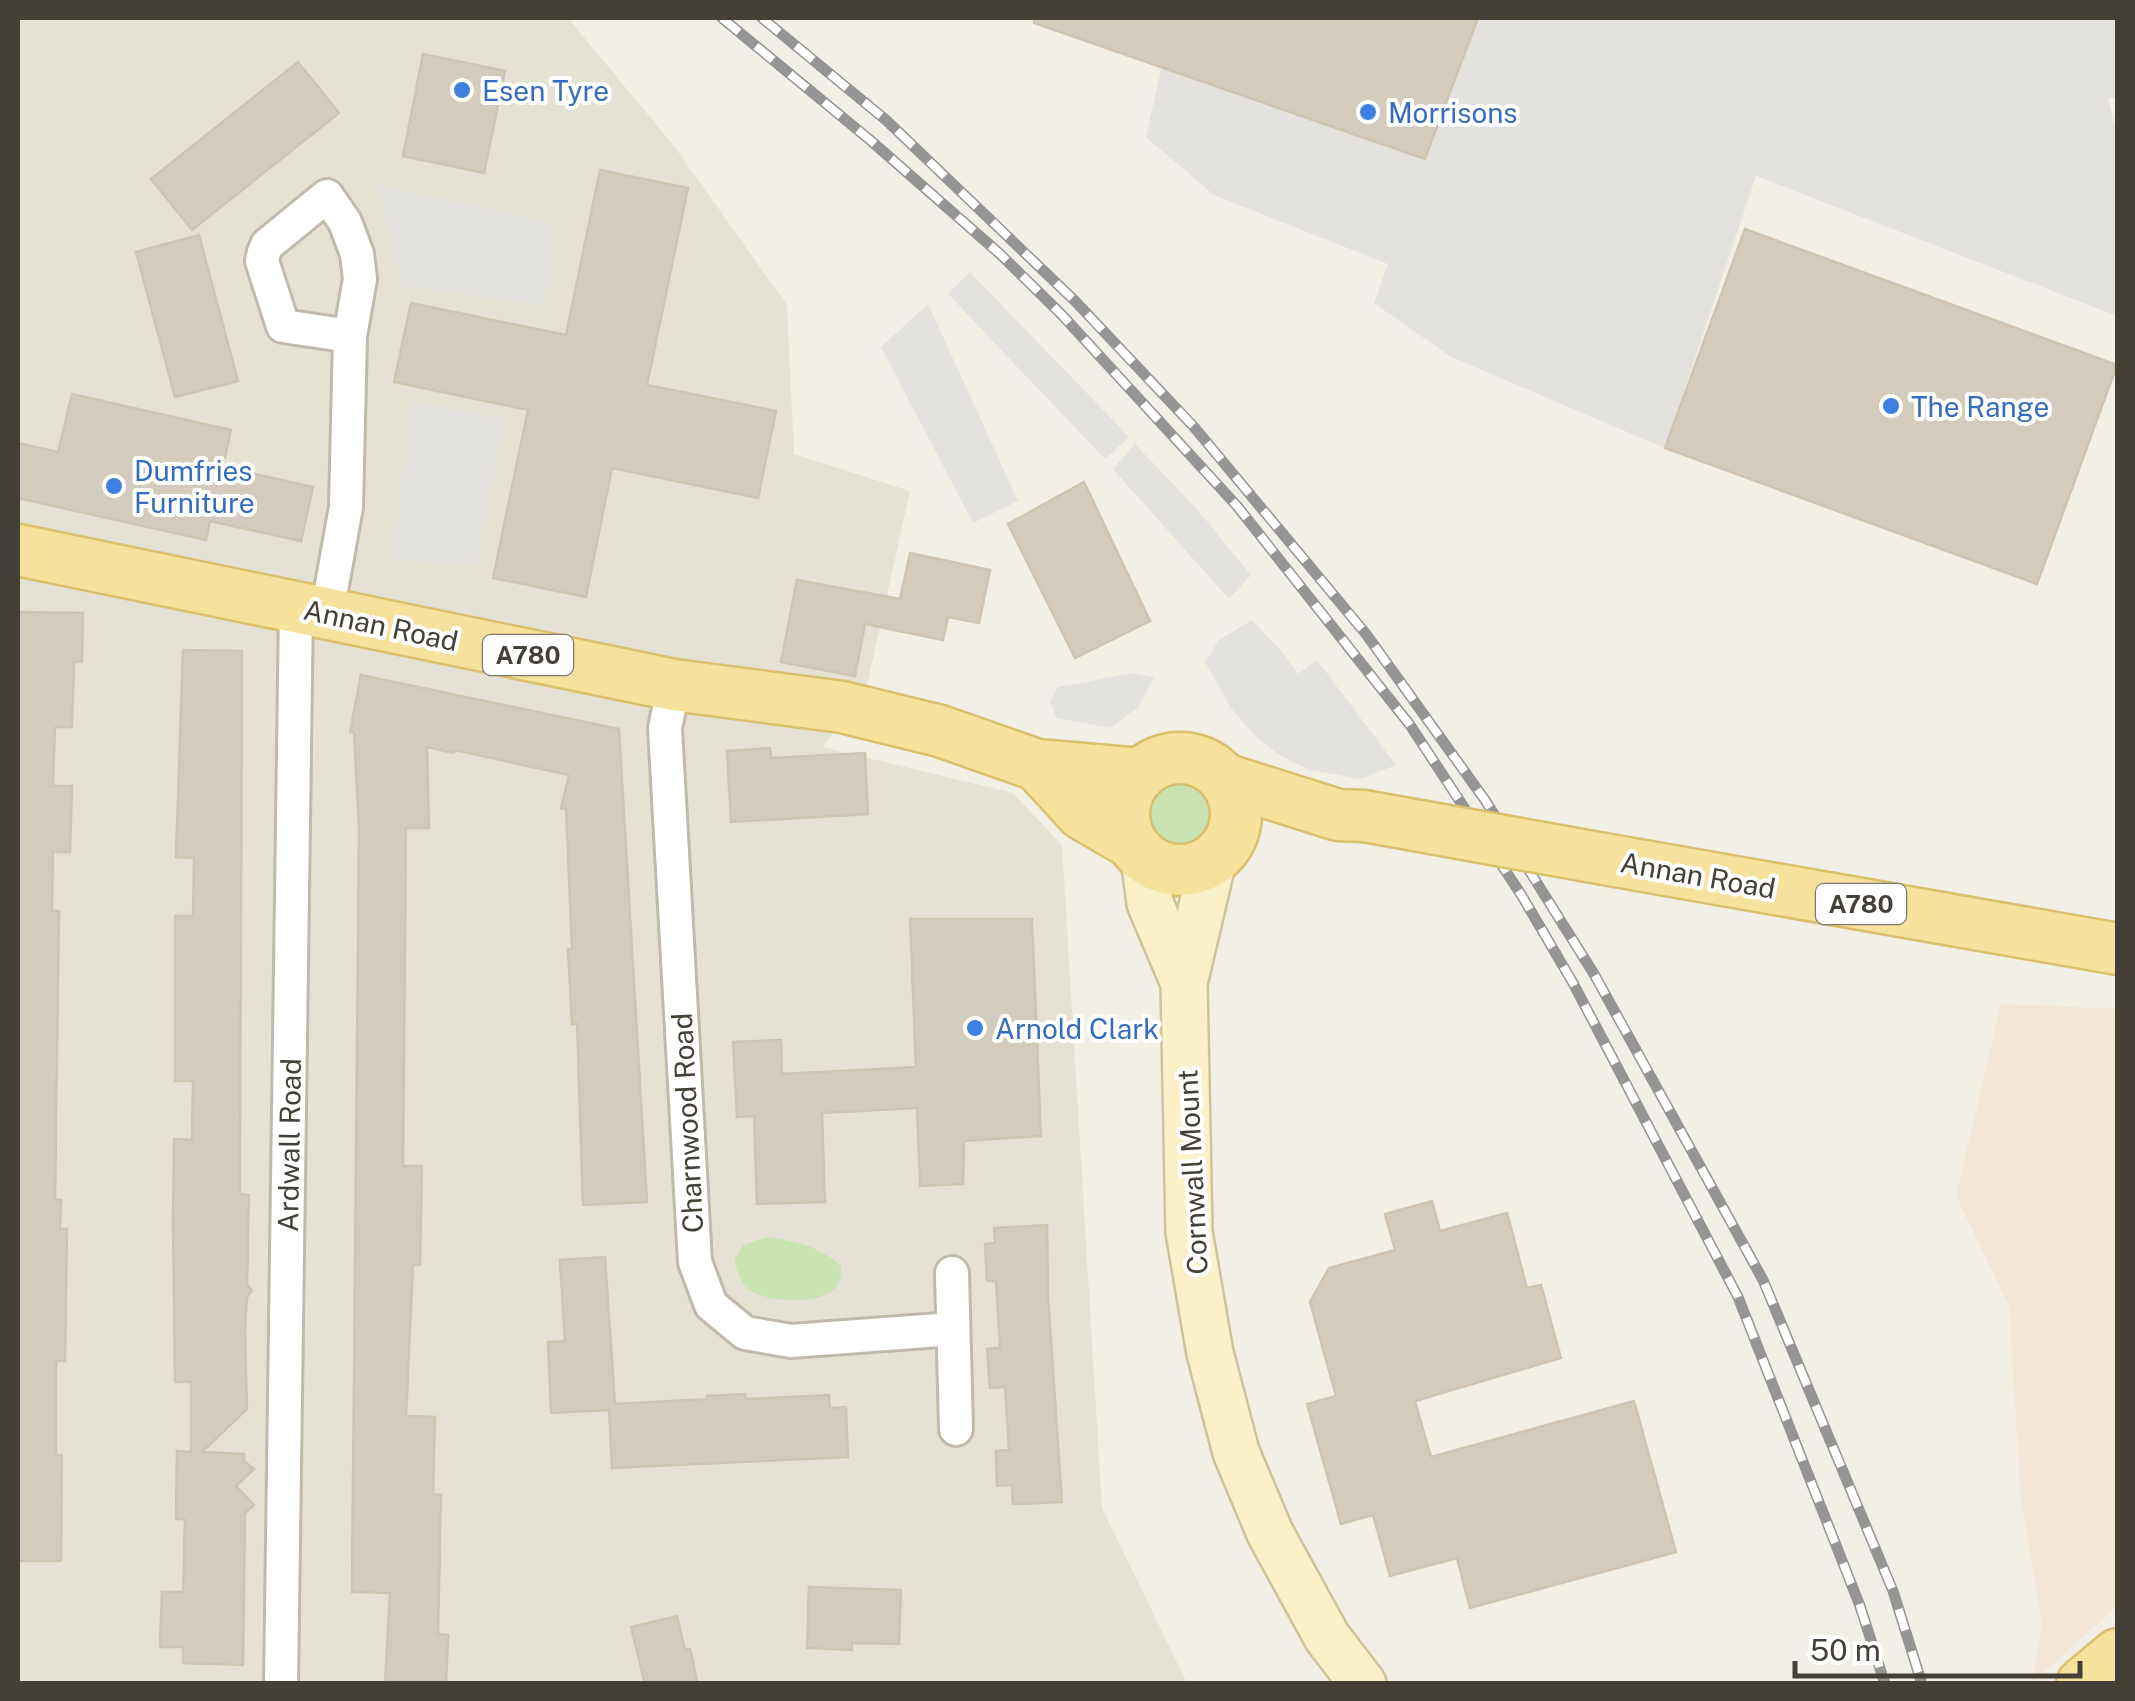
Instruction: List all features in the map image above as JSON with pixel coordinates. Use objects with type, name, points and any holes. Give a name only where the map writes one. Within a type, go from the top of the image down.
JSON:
[{"type":"main road","name":"Annan Road","points":[[18,550],[674,685],[842,708],[940,731],[1037,765],[1141,774]]},
{"type":"main road","points":[[1175,758],[1194,759],[1211,766],[1224,779],[1234,794],[1237,813],[1234,831],[1220,854],[1197,868],[1179,871],[1160,867],[1138,850],[1125,826],[1124,806],[1141,774],[1157,763],[1175,758]]},
{"type":"main road","name":"Annan Road","points":[[1037,765],[1082,814],[1138,850]]},
{"type":"main road","name":"Annan Road","points":[[1224,779],[1351,816],[2118,949]]},
{"type":"main road","name":"Annan Road","points":[[1220,854],[1351,816]]},
{"type":"main road","points":[[2082,1684],[2118,1654]]},
{"type":"street","name":"Ardwall Road","points":[[281,1684],[312,610],[346,506],[350,336]]},
{"type":"street","name":"Charnwood Road","points":[[674,685],[664,728],[689,1179],[695,1262],[711,1305],[744,1333],[790,1340],[954,1328]]},
{"type":"street","name":"Cornwall Mount","points":[[1138,850],[1150,903],[1184,983]]},
{"type":"street","name":"Cornwall Mount","points":[[1220,854],[1184,983],[1190,1232],[1210,1353],[1236,1452],[1270,1533],[1326,1637],[1363,1684]]},
{"type":"street","points":[[952,1273],[956,1429]]},
{"type":"shaded area","points":[[18,18],[568,18],[674,146],[787,305],[794,454],[910,491],[866,690],[823,747],[1013,793],[1062,845],[1102,1508],[1187,1683],[18,1683]]},
{"type":"shaded area","points":[[1478,18],[2117,18],[2117,97],[2108,99],[2118,139],[2117,316],[1756,176],[1665,448],[1451,357],[1374,303],[1388,264],[1214,195],[1146,137],[1162,66],[1425,158]]},
{"type":"shaded area","points":[[377,184],[556,224],[544,305],[402,286]]},
{"type":"shaded area","points":[[970,272],[1129,437],[1105,459],[948,294]]},
{"type":"shaded area","points":[[928,304],[1018,501],[973,523],[881,347]]},
{"type":"shaded area","points":[[412,400],[504,421],[476,566],[392,559]]},
{"type":"shaded area","points":[[1135,444],[1195,507],[1251,575],[1229,599],[1113,469]]},
{"type":"shaded area","points":[[1252,620],[1298,674],[1317,660],[1396,765],[1360,779],[1310,770],[1279,755],[1253,734],[1231,708],[1205,662],[1219,640]]},
{"type":"shaded area","points":[[1134,673],[1154,677],[1139,706],[1111,728],[1056,718],[1050,701],[1058,687]]},
{"type":"shaded area","points":[[2001,1004],[2118,1009],[2117,1606],[2032,1683],[2042,1624],[2021,1502],[2009,1306],[1956,1196]]},
{"type":"green space","points":[[1181,776],[1209,787],[1220,815],[1209,843],[1181,854],[1153,843],[1142,815],[1153,787]]},
{"type":"green space","points":[[768,1237],[825,1254],[841,1267],[839,1283],[823,1296],[796,1300],[781,1300],[748,1289],[734,1260],[743,1245]]},
{"type":"building","name":"Morrisons","points":[[1035,18],[1478,18],[1425,159],[1034,23]]},
{"type":"building","points":[[423,54],[505,71],[484,173],[403,156]]},
{"type":"building","points":[[298,62],[339,113],[192,230],[151,179]]},
{"type":"building","points":[[600,170],[688,188],[647,385],[776,411],[758,498],[612,468],[586,597],[493,578],[528,410],[394,382],[411,303],[566,335]]},
{"type":"building","name":"The Range","points":[[1745,229],[2117,365],[2037,584],[1665,448]]},
{"type":"building","points":[[199,235],[238,381],[175,397],[136,252]]},
{"type":"building","points":[[72,394],[231,430],[223,467],[313,487],[301,541],[210,521],[206,540],[18,498],[18,443],[58,452]]},
{"type":"building","points":[[1084,482],[1150,621],[1075,658],[1008,524]]},
{"type":"building","points":[[910,553],[990,570],[979,623],[948,617],[943,640],[865,624],[855,676],[781,662],[797,580],[900,599]]},
{"type":"building","points":[[18,612],[83,613],[82,662],[74,662],[72,727],[55,727],[53,786],[72,786],[70,852],[53,852],[52,911],[59,911],[55,1200],[61,1200],[60,1229],[67,1229],[65,1361],[56,1361],[56,1455],[62,1455],[61,1561],[18,1561]]},
{"type":"building","points":[[183,650],[242,651],[240,1194],[249,1195],[247,1285],[252,1290],[247,1297],[245,1329],[247,1409],[202,1452],[244,1454],[244,1461],[254,1469],[236,1486],[254,1505],[245,1513],[243,1665],[183,1663],[183,1647],[160,1647],[162,1592],[183,1592],[185,1519],[176,1519],[177,1451],[191,1452],[191,1382],[175,1382],[173,1222],[174,1139],[192,1140],[193,1081],[175,1081],[175,916],[193,916],[194,858],[176,857]]},
{"type":"building","points":[[361,675],[619,729],[647,1202],[583,1205],[577,1023],[572,1024],[568,949],[572,949],[566,809],[561,808],[569,775],[427,747],[429,828],[406,828],[403,1166],[422,1166],[420,1265],[413,1265],[406,1416],[435,1417],[433,1494],[441,1495],[438,1634],[448,1635],[446,1684],[385,1684],[390,1593],[352,1592],[359,829],[354,733],[350,732]]},
{"type":"building","points":[[770,748],[771,758],[865,753],[868,814],[731,822],[727,751]]},
{"type":"building","name":"Arnold Clark","points":[[910,919],[1032,919],[1041,1136],[964,1141],[963,1184],[920,1186],[917,1108],[822,1113],[825,1202],[757,1204],[754,1116],[737,1117],[733,1042],[781,1040],[782,1074],[916,1067]]},
{"type":"building","points":[[1432,1201],[1440,1231],[1507,1213],[1527,1288],[1541,1285],[1561,1358],[1415,1401],[1431,1457],[1634,1401],[1676,1552],[1470,1608],[1457,1558],[1390,1576],[1373,1515],[1341,1524],[1307,1404],[1336,1396],[1310,1302],[1329,1268],[1395,1250],[1385,1214]]},
{"type":"building","points":[[1047,1225],[1062,1502],[1013,1504],[1012,1485],[997,1486],[996,1451],[1009,1450],[1005,1387],[990,1388],[987,1349],[1000,1348],[996,1281],[987,1281],[985,1244],[995,1243],[994,1228]]},
{"type":"building","points":[[605,1257],[615,1404],[745,1394],[746,1399],[829,1395],[830,1408],[846,1407],[848,1457],[612,1468],[609,1410],[551,1413],[548,1342],[565,1341],[560,1260]]},
{"type":"building","points":[[809,1587],[901,1590],[899,1644],[852,1643],[852,1650],[807,1648]]},
{"type":"building","points":[[677,1616],[698,1684],[645,1684],[631,1627]]},
{"type":"railway","points":[[722,18],[870,140],[1000,254],[1062,315],[1237,506],[1410,725],[1522,896],[1573,983],[1738,1297],[1860,1606],[1885,1684]]},
{"type":"railway","points":[[762,18],[886,120],[1075,301],[1194,427],[1366,634],[1485,800],[1594,974],[1763,1280],[1893,1591],[1922,1684]]},
{"type":"place","name":"Esen Tyre","points":[[462,90]]},
{"type":"place","name":"Morrisons","points":[[1368,112]]},
{"type":"place","name":"The Range","points":[[1891,406]]},
{"type":"place","name":"Dumfries Furniture","points":[[114,486]]},
{"type":"place","name":"Arnold Clark","points":[[975,1028]]}]
